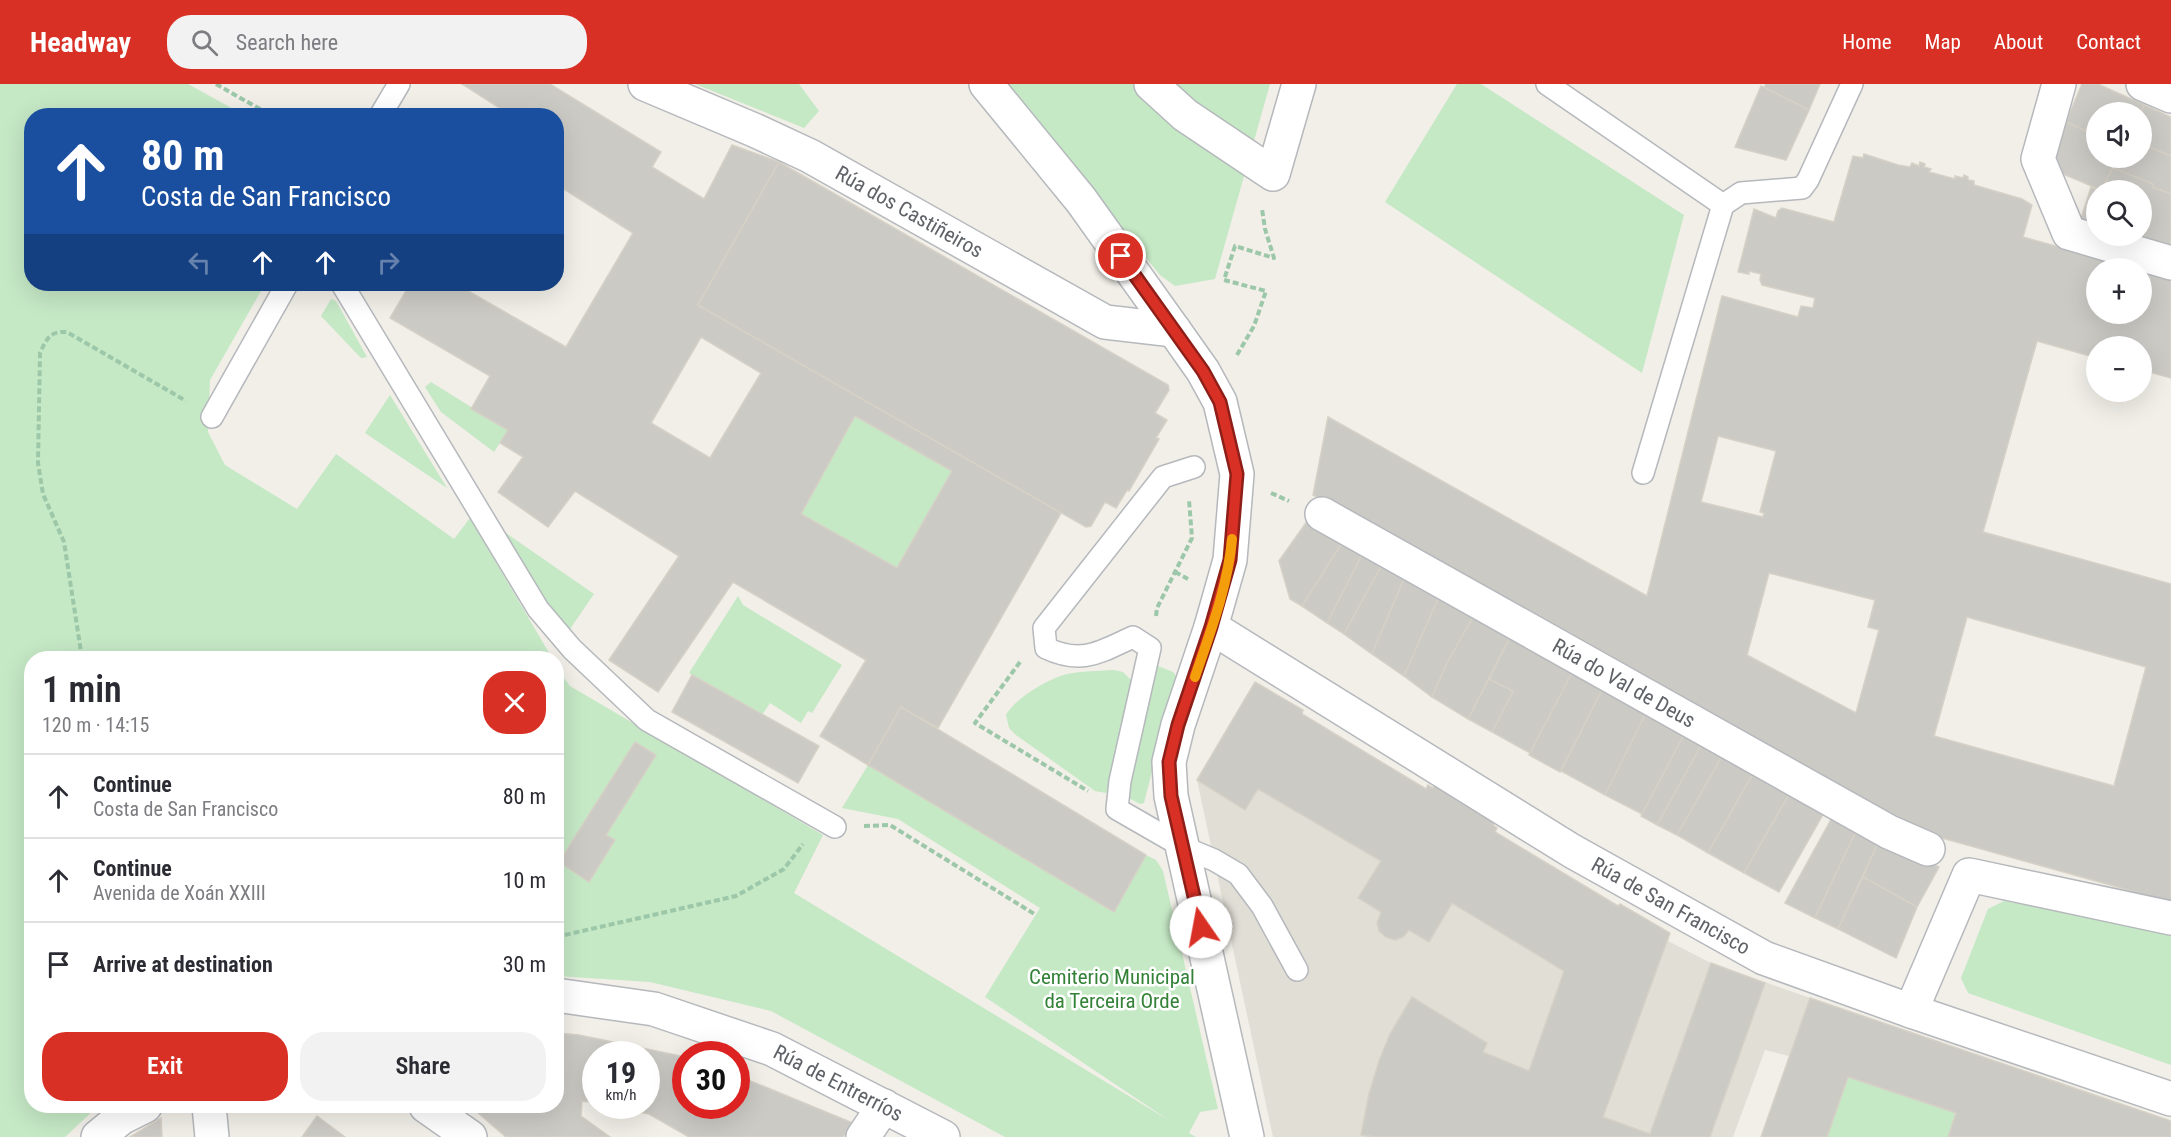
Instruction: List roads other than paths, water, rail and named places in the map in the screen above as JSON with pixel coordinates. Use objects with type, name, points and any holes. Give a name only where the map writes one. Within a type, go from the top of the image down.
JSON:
[{"type":"street","name":"Rúa dos Castiñeiros","points":[[645,84],[754,129],[810,156],[1105,321],[1174,330]]},
{"type":"street","points":[[986,84],[1081,200],[1203,371],[1220,402],[1237,474],[1230,560],[1211,627],[1178,725],[1169,762],[1171,796],[1247,1137]]},
{"type":"street","points":[[1151,84],[1185,115],[1273,174],[1299,84]]},
{"type":"street","points":[[2059,84],[2038,159],[2069,233],[2171,262]]},
{"type":"street","points":[[2143,84],[2171,96]]},
{"type":"street","name":"Rúa do Val de Deus","points":[[1322,514],[1889,832],[1951,861],[2171,918]]},
{"type":"street","name":"Rúa de San Francisco","points":[[1211,627],[1572,851],[1764,958],[2171,1100]]},
{"type":"street","points":[[1911,1011],[1951,861]]},
{"type":"street","name":"Rúa de Entrerríos","points":[[564,996],[654,1009],[772,1049],[876,1125],[943,1137]]},
{"type":"street","points":[[98,1137],[121,1118],[131,1113]]},
{"type":"street","points":[[210,1113],[212,1137]]},
{"type":"street","points":[[436,1113],[470,1137]]},
{"type":"lane","points":[[385,108],[399,84]]},
{"type":"lane","points":[[1547,84],[1723,205]]},
{"type":"lane","points":[[1643,473],[1723,205],[1741,193],[1802,188],[1808,180],[1852,84]]},
{"type":"lane","points":[[212,417],[283,291]]},
{"type":"lane","points":[[346,291],[538,609],[572,649],[647,720],[827,823]]},
{"type":"lane","points":[[1194,467],[1163,477],[1044,628],[1046,648],[1063,656],[1092,655],[1133,637],[1150,648],[1120,781],[1117,809],[1183,847],[1214,860],[1238,874],[1262,906],[1297,970]]},
{"type":"park label","name":"Cemiterio Municipal da Terceira Orde","points":[[1112,989]]}]
